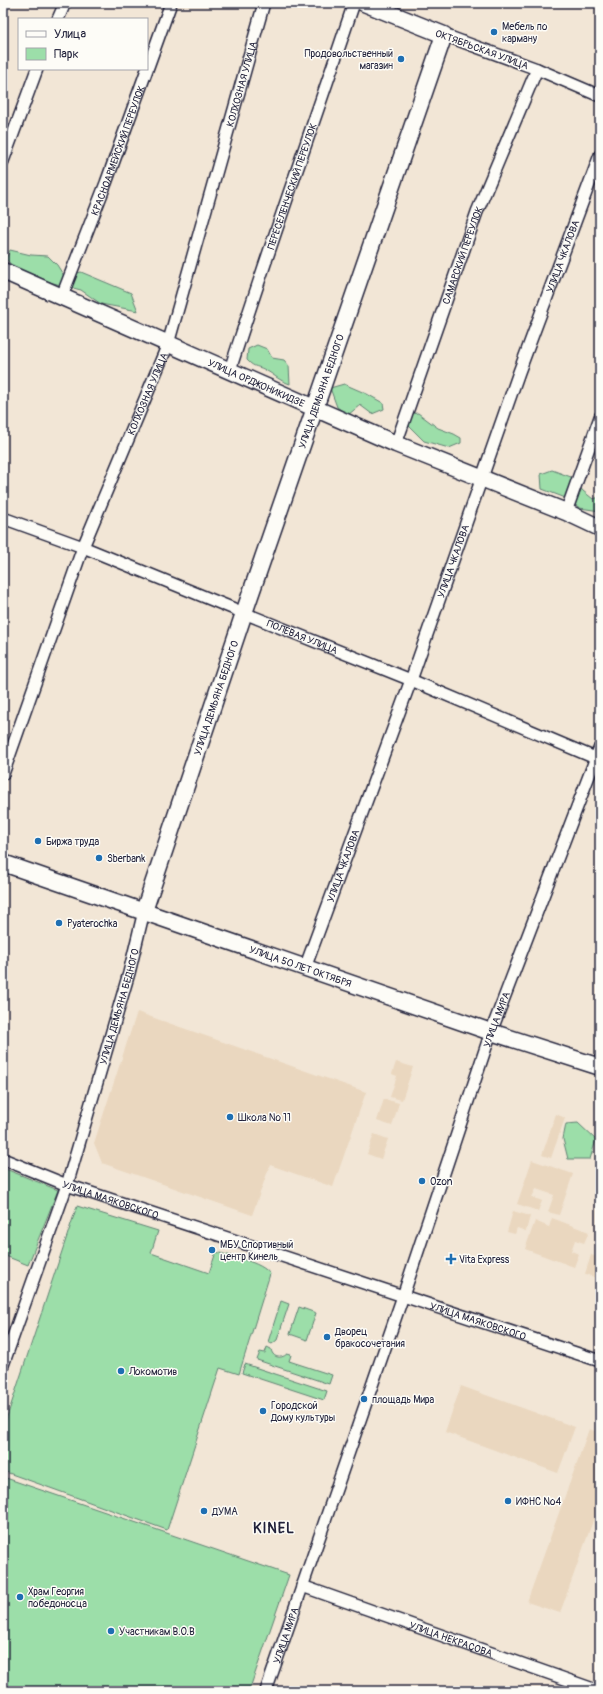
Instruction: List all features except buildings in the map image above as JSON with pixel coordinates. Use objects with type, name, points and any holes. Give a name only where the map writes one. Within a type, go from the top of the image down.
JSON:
[{"type":"main road","name":"ОКТЯБРЬСКАЯ УЛИЦА","points":[[364,3],[444,35]]},
{"type":"main road","name":"УЛИЦА ДЕМЬЯНА БЕДНОГО","points":[[144,911],[244,614],[444,35]]},
{"type":"main road","name":"УЛИЦА ОРДЖОНИКИДЗЕ","points":[[3,271],[396,444],[566,512],[600,528]]},
{"type":"main road","name":"УЛИЦА 50 ЛЕТ ОКТЯБРЯ","points":[[3,863],[491,1032],[600,1067]]},
{"type":"street","points":[[58,18],[65,3]]},
{"type":"street","name":"КРАСНОАРМЕЙСКИЙ ПЕРЕУЛОК","points":[[148,67],[171,3]]},
{"type":"street","name":"КОЛХОЗНАЯ УЛИЦА","points":[[3,774],[83,547],[168,344],[264,3]]},
{"type":"street","name":"ПЕРЕСЕЛЕНЧЕСКИЙ ПЕРЕУЛОК","points":[[230,370],[354,3]]},
{"type":"street","name":"ОКТЯБРЬСКАЯ УЛИЦА","points":[[444,35],[537,69],[600,96]]},
{"type":"street","name":"САМАРСКИЙ ПЕРЕУЛОК","points":[[396,444],[477,212],[537,69]]},
{"type":"street","points":[[3,161],[38,70]]},
{"type":"street","name":"КРАСНОАРМЕЙСКИЙ ПЕРЕУЛОК","points":[[62,296],[109,175],[147,70]]},
{"type":"street","name":"УЛИЦА ЧКАЛОВА","points":[[305,968],[411,680],[519,372],[600,155]]},
{"type":"street","points":[[566,512],[600,418]]},
{"type":"street","name":"ПОЛЕВАЯ УЛИЦА","points":[[3,518],[83,547],[244,614],[411,680],[598,759]]},
{"type":"street","name":"УЛИЦА МИРА","points":[[266,1691],[404,1296],[491,1032],[598,759],[600,747]]},
{"type":"street","name":"УЛИЦА ДЕМЬЯНА БЕДНОГО","points":[[3,1365],[68,1185],[129,973],[144,911]]},
{"type":"street","name":"УЛИЦА МАЯКОВСКОГО","points":[[3,1159],[68,1185],[600,1361]]},
{"type":"street","name":"УЛИЦА НЕКРАСОВА","points":[[303,1582],[599,1691]]},
{"type":"shaded area","name":"Школа № 11","points":[[137,1012],[366,1092],[333,1187],[270,1165],[252,1215],[102,1163],[94,1143]]},
{"type":"shaded area","points":[[396,1062],[413,1067],[402,1100],[390,1097],[397,1076],[392,1074]]},
{"type":"shaded area","points":[[384,1099],[399,1103],[392,1126],[377,1121]]},
{"type":"shaded area","points":[[556,1114],[565,1118],[551,1158],[542,1155]]},
{"type":"shaded area","points":[[374,1134],[388,1139],[381,1159],[367,1154]]},
{"type":"shaded area","points":[[532,1160],[573,1174],[559,1215],[548,1212],[554,1195],[536,1189],[532,1197],[542,1201],[538,1211],[517,1204]]},
{"type":"shaded area","points":[[513,1211],[530,1216],[526,1231],[517,1228],[515,1234],[507,1232]]},
{"type":"shaded area","points":[[552,1218],[589,1232],[584,1243],[575,1240],[571,1251],[579,1254],[574,1267],[525,1249],[535,1221],[549,1227]]},
{"type":"shaded area","points":[[591,1255],[600,1258],[600,1279],[585,1274]]},
{"type":"shaded area","points":[[461,1386],[575,1427],[558,1473],[445,1432]]},
{"type":"shaded area","points":[[589,1429],[600,1433],[600,1501],[560,1613],[527,1602]]},
{"type":"green space","points":[[10,250],[31,255],[48,256],[57,265],[64,276],[81,272],[131,293],[138,311],[101,304],[81,290],[53,283],[16,270],[6,259]]},
{"type":"green space","points":[[257,345],[267,349],[272,358],[284,360],[289,366],[290,384],[264,369],[252,365],[247,360],[248,349]]},
{"type":"green space","points":[[344,384],[383,403],[384,409],[372,414],[360,405],[348,415],[337,407],[330,388]]},
{"type":"green space","points":[[418,413],[438,428],[461,438],[461,443],[449,448],[424,441],[408,425],[409,414]]},
{"type":"green space","points":[[552,470],[571,477],[583,491],[593,499],[600,497],[600,511],[580,508],[563,497],[542,489],[541,474]]},
{"type":"green space","points":[[578,1123],[596,1140],[590,1159],[568,1159],[563,1139],[566,1124]]},
{"type":"green space","points":[[3,1168],[58,1190],[28,1265],[3,1255]]},
{"type":"green space","name":"Локомотив","points":[[77,1206],[158,1231],[151,1253],[209,1273],[216,1252],[253,1263],[260,1266],[270,1274],[239,1374],[220,1368],[167,1530],[3,1471],[3,1429]]},
{"type":"green space","points":[[281,1301],[289,1304],[277,1340],[272,1344],[268,1342]]},
{"type":"green space","points":[[299,1307],[316,1313],[307,1340],[290,1334]]},
{"type":"green space","points":[[267,1347],[271,1349],[273,1354],[277,1357],[282,1357],[287,1354],[291,1355],[289,1361],[332,1375],[329,1384],[257,1360],[260,1352],[265,1353]]},
{"type":"green space","points":[[245,1364],[327,1391],[324,1400],[242,1373]]},
{"type":"green space","points":[[3,1477],[289,1575],[249,1691],[3,1691]]},
{"type":"place","name":"Мебель по карману","points":[[494,32]]},
{"type":"place","name":"Продовольственный магазин","points":[[401,59]]},
{"type":"place","name":"Биржа труда","points":[[38,841]]},
{"type":"place","name":"Sberbank","points":[[99,858]]},
{"type":"place","name":"Pyaterochka","points":[[59,923]]},
{"type":"place","name":"Школа № 11","points":[[230,1117]]},
{"type":"place","name":"Ozon","points":[[422,1181]]},
{"type":"place","name":"МБУ Спортивный центр Кинель","points":[[212,1250]]},
{"type":"place","name":"Vita Express","points":[[451,1259]]},
{"type":"place","name":"Дворец бракосочетания","points":[[327,1337]]},
{"type":"place","name":"Локомотив","points":[[121,1371]]},
{"type":"place","name":"площадь Мира","points":[[364,1399]]},
{"type":"place","name":"Городской Дому культуры","points":[[263,1411]]},
{"type":"place","name":"ИФНС №4","points":[[508,1501]]},
{"type":"place","name":"ДУМА","points":[[204,1511]]},
{"type":"place","name":"Храм Георгия победоносца","points":[[20,1597]]},
{"type":"place","name":"Участникам В.О.В","points":[[111,1631]]},
{"type":"district","name":"KINEL","points":[[274,1528]]}]
